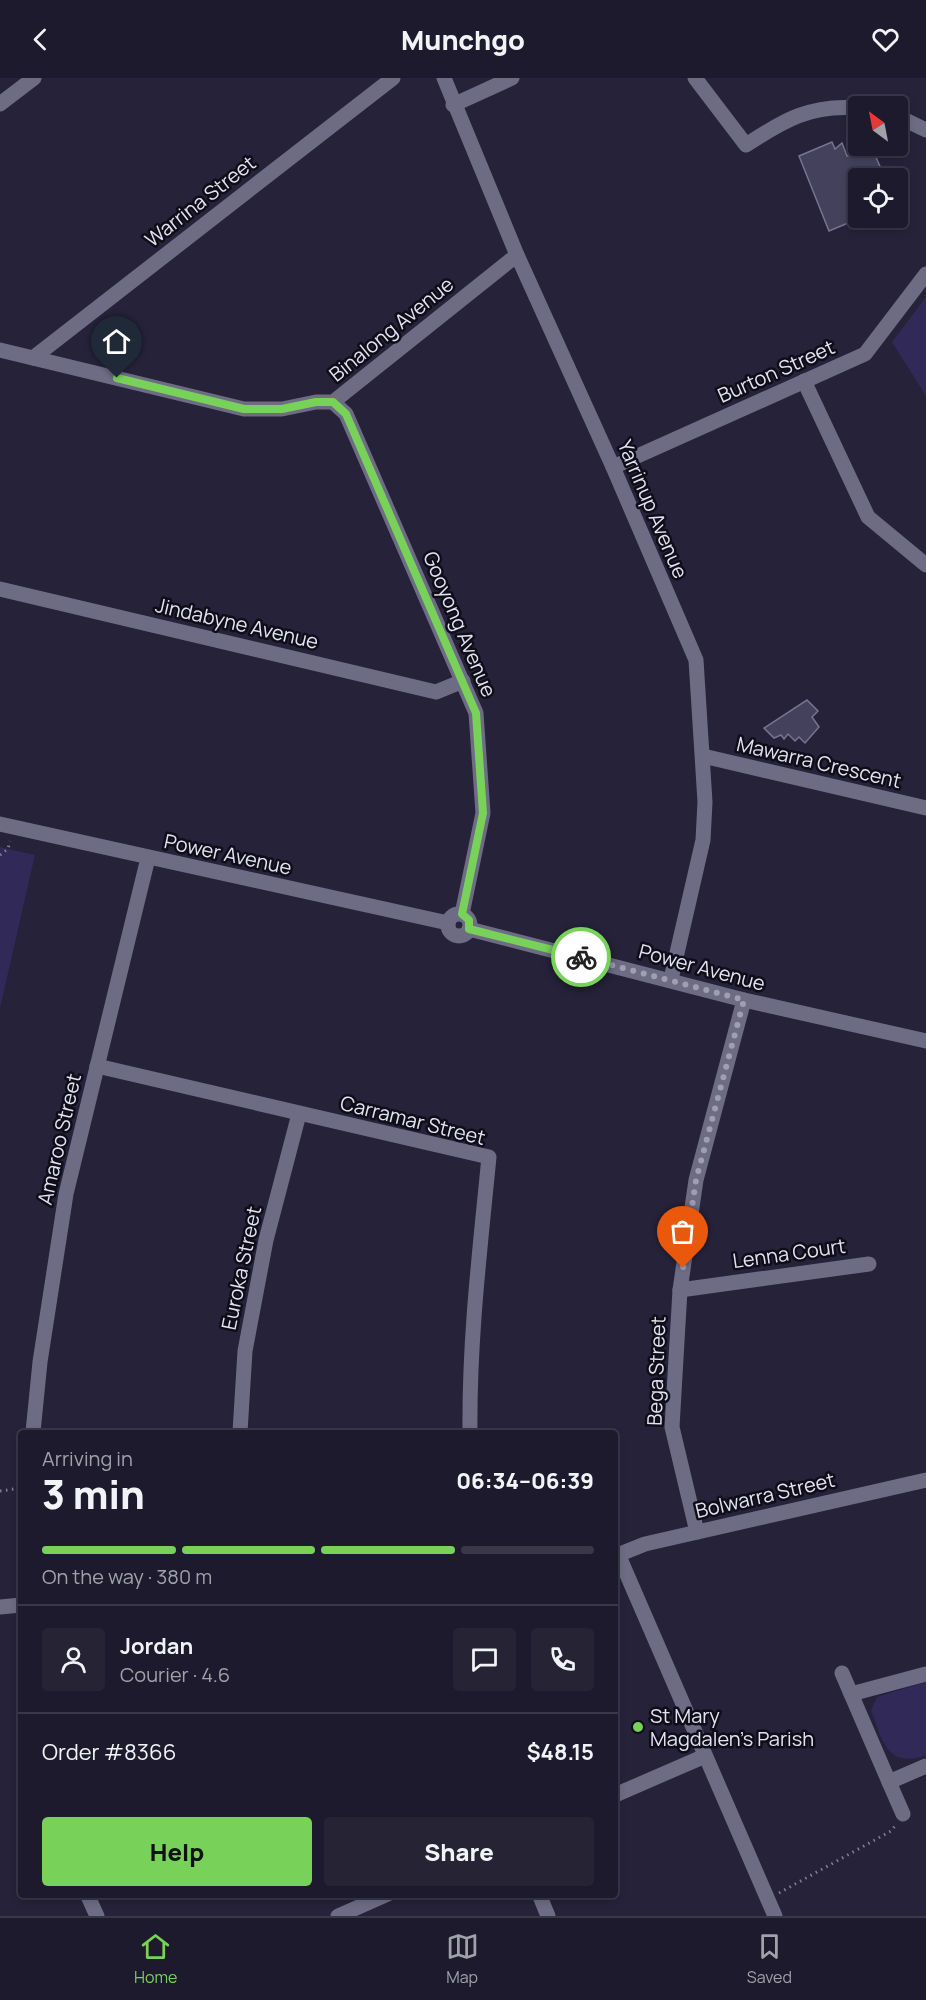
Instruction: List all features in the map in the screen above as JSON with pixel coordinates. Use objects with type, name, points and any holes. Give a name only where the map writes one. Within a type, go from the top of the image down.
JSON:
[{"type":"street","points":[[0,104],[33,78]]},
{"type":"street","name":"Warrina Street","points":[[33,358],[393,78]]},
{"type":"street","name":"Yarrinup Avenue","points":[[444,78],[453,105],[517,255],[613,467],[696,660],[703,756],[703,840],[670,980]]},
{"type":"street","points":[[453,105],[512,78]]},
{"type":"street","points":[[695,78],[746,145],[803,111],[848,107]]},
{"type":"street","points":[[908,121],[926,130]]},
{"type":"street","name":"Binalong Avenue","points":[[0,350],[244,409],[282,409],[316,402],[333,402],[517,255]]},
{"type":"street","name":"Burton Street","points":[[613,467],[865,354],[926,274]]},
{"type":"street","points":[[804,381],[868,517],[926,565]]},
{"type":"street","name":"Gooyong Avenue","points":[[333,402],[346,414],[476,713],[483,813],[462,914]]},
{"type":"street","name":"Jindabyne Avenue","points":[[0,589],[436,692],[463,681]]},
{"type":"street","name":"Mawarra Crescent","points":[[703,756],[926,808]]},
{"type":"street","name":"Power Avenue","points":[[0,824],[447,923]]},
{"type":"street","name":"Amaroo Street","points":[[33,1430],[40,1362],[66,1194],[148,858]]},
{"type":"street","points":[[462,914],[469,920],[469,929],[463,935],[456,936],[449,932],[447,923],[453,915],[462,914]]},
{"type":"street","name":"Power Avenue","points":[[469,929],[744,1000],[926,1041]]},
{"type":"street","name":"Bega Street","points":[[697,1532],[672,1427],[680,1290],[696,1180],[744,1000]]},
{"type":"street","name":"Carramar Street","points":[[97,1066],[489,1157],[477,1282],[470,1390],[470,1430]]},
{"type":"street","name":"Euroka Street","points":[[240,1430],[245,1351],[266,1240],[298,1114]]},
{"type":"street","name":"Lenna Court","points":[[680,1290],[869,1264]]},
{"type":"street","name":"Bolwarra Street","points":[[618,1555],[645,1544],[926,1480]]},
{"type":"street","points":[[618,1557],[775,1916]]},
{"type":"street","points":[[0,1607],[18,1605]]},
{"type":"street","points":[[842,1673],[903,1814]]},
{"type":"street","points":[[851,1694],[926,1674]]},
{"type":"street","points":[[618,1794],[705,1756]]},
{"type":"street","points":[[889,1782],[926,1766]]},
{"type":"street","points":[[89,1898],[97,1916]]},
{"type":"street","points":[[338,1916],[379,1898]]},
{"type":"street","points":[[541,1898],[548,1916]]},
{"type":"path","points":[[0,1491],[18,1488]]},
{"type":"path","points":[[767,1899],[891,1831],[903,1814]]},
{"type":"shaded area","points":[[926,297],[926,396],[892,342]]},
{"type":"shaded area","points":[[0,847],[35,855],[0,1008]]},
{"type":"shaded area","points":[[926,1682],[926,1755],[913,1759],[894,1755],[883,1741],[871,1710],[877,1697]]},
{"type":"building","points":[[832,142],[835,149],[842,143],[847,156],[875,156],[881,168],[848,168],[848,223],[829,231],[799,156]]},
{"type":"building","points":[[807,700],[818,711],[812,717],[819,727],[805,743],[799,737],[795,741],[788,734],[784,739],[781,735],[774,738],[764,728]]},
{"type":"way so far","points":[[581,957],[744,1000],[696,1180],[683,1268]]},
{"type":"place","name":"St Mary Magdalen's Parish","points":[[638,1727]]},
{"type":"route","points":[[117,378],[244,409],[282,409],[316,402],[333,402],[346,414],[476,713],[483,813],[462,914],[469,920],[469,929],[581,957]]}]
